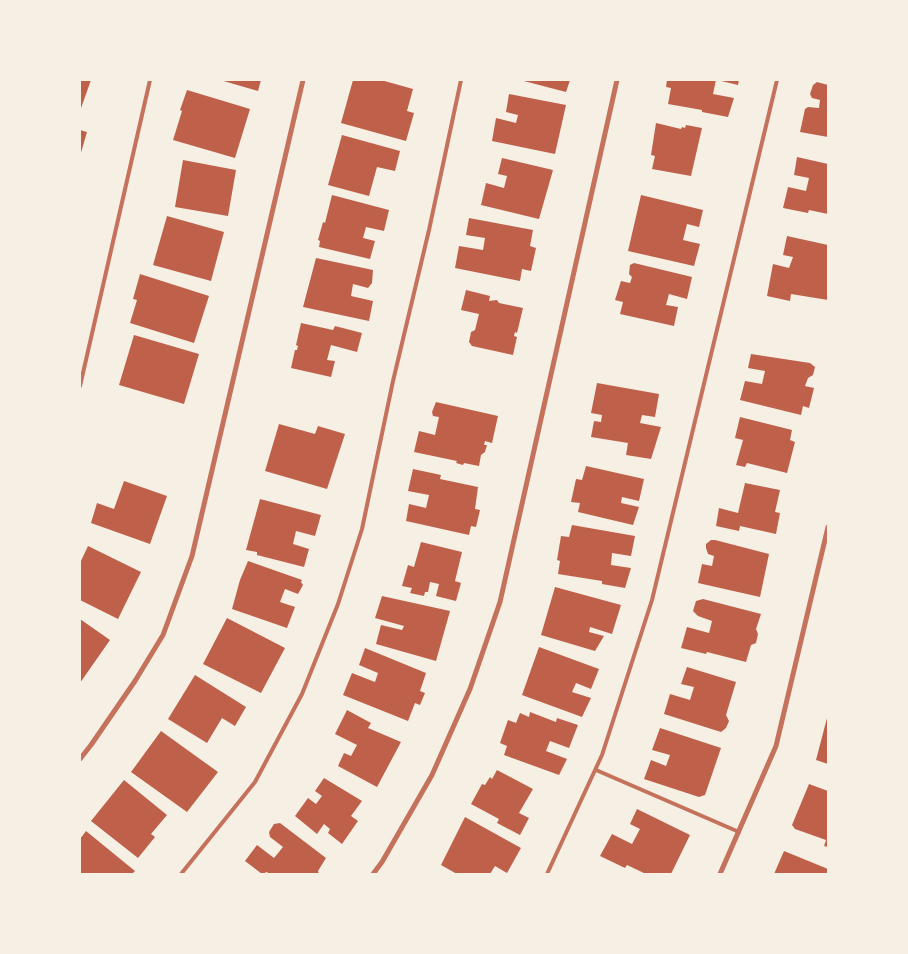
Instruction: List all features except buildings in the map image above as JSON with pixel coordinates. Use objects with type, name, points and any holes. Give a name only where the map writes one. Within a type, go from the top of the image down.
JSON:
[{"type":"street","points":[[80,759],[135,681],[163,635],[192,556],[303,80]]},
{"type":"street","points":[[373,874],[382,862],[432,775],[470,689],[500,602],[617,80]]},
{"type":"street","points":[[720,874],[776,746],[828,527]]},
{"type":"lane","points":[[80,386],[150,80]]},
{"type":"lane","points":[[181,874],[255,782],[302,694],[338,604],[362,529],[461,80]]},
{"type":"lane","points":[[547,874],[602,755],[652,600],[777,80]]},
{"type":"lane","points":[[596,770],[739,832]]}]
